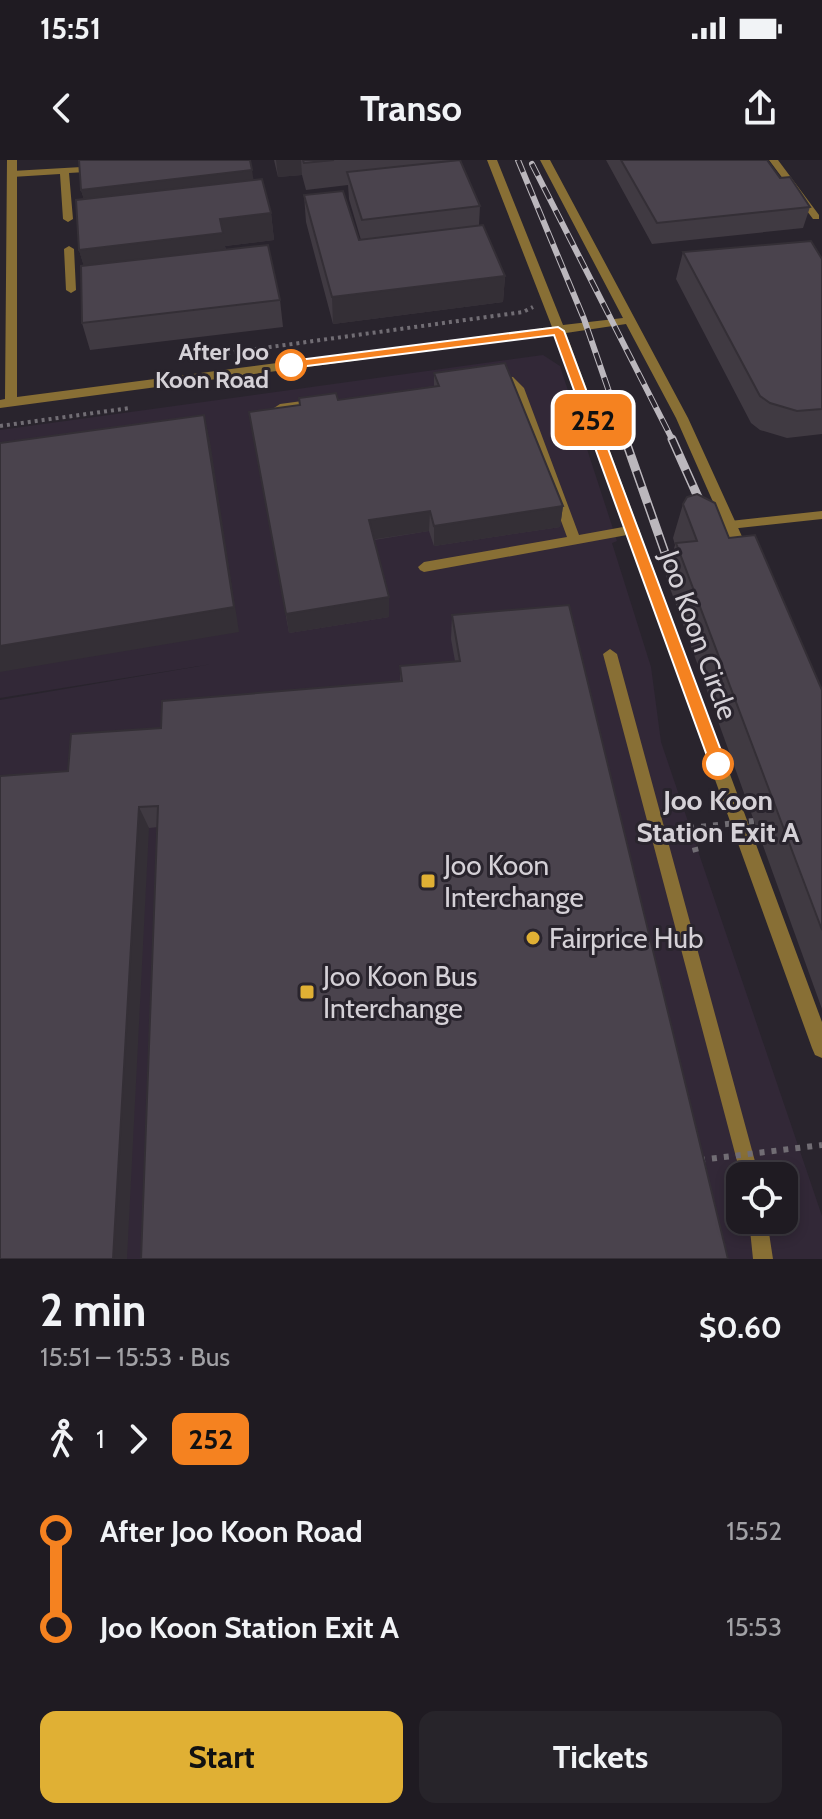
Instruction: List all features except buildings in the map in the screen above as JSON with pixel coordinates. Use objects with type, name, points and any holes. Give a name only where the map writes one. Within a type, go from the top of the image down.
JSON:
[{"type":"street","points":[[12,160],[6,404],[632,320]]},
{"type":"street","name":"Joo Koon Circle","points":[[492,160],[634,530],[822,1048]]},
{"type":"street","points":[[545,160],[682,418],[746,562]]},
{"type":"lane","points":[[773,160],[816,217]]},
{"type":"lane","points":[[12,174],[64,173],[110,167]]},
{"type":"lane","points":[[64,173],[68,219]]},
{"type":"lane","points":[[69,249],[71,290]]},
{"type":"lane","points":[[485,381],[509,380],[518,388],[575,541]]},
{"type":"lane","points":[[280,408],[327,401]]},
{"type":"lane","points":[[730,525],[822,515]]},
{"type":"lane","points":[[424,567],[634,530]]},
{"type":"lane","points":[[610,654],[746,1162]]},
{"type":"lane","points":[[760,1234],[763,1259]]},
{"type":"path","points":[[226,353],[531,308]]},
{"type":"path","points":[[696,852],[690,828],[754,821]]},
{"type":"path","points":[[690,1161],[822,1145]]},
{"type":"shaded area","points":[[543,355],[560,366],[617,541],[612,543],[651,667],[661,742],[822,1216],[822,1259],[0,1259],[0,700],[212,664],[0,698],[0,430]]},
{"type":"railway","points":[[518,160],[584,319],[626,441]]},
{"type":"railway","points":[[532,164],[672,439]]},
{"type":"railway","points":[[625,439],[677,587]]},
{"type":"railway","points":[[672,439],[706,515]]},
{"type":"bus line","name":"252","points":[[291,365],[558,331],[718,764]]},
{"type":"place","name":"After Joo Koon Road","points":[[291,365]]},
{"type":"place","name":"Joo Koon Station Exit A","points":[[718,764]]},
{"type":"place","name":"Joo Koon Interchange","points":[[428,881]]},
{"type":"place","name":"Fairprice Hub","points":[[533,938]]},
{"type":"place","name":"Joo Koon Bus Interchange","points":[[307,992]]}]
